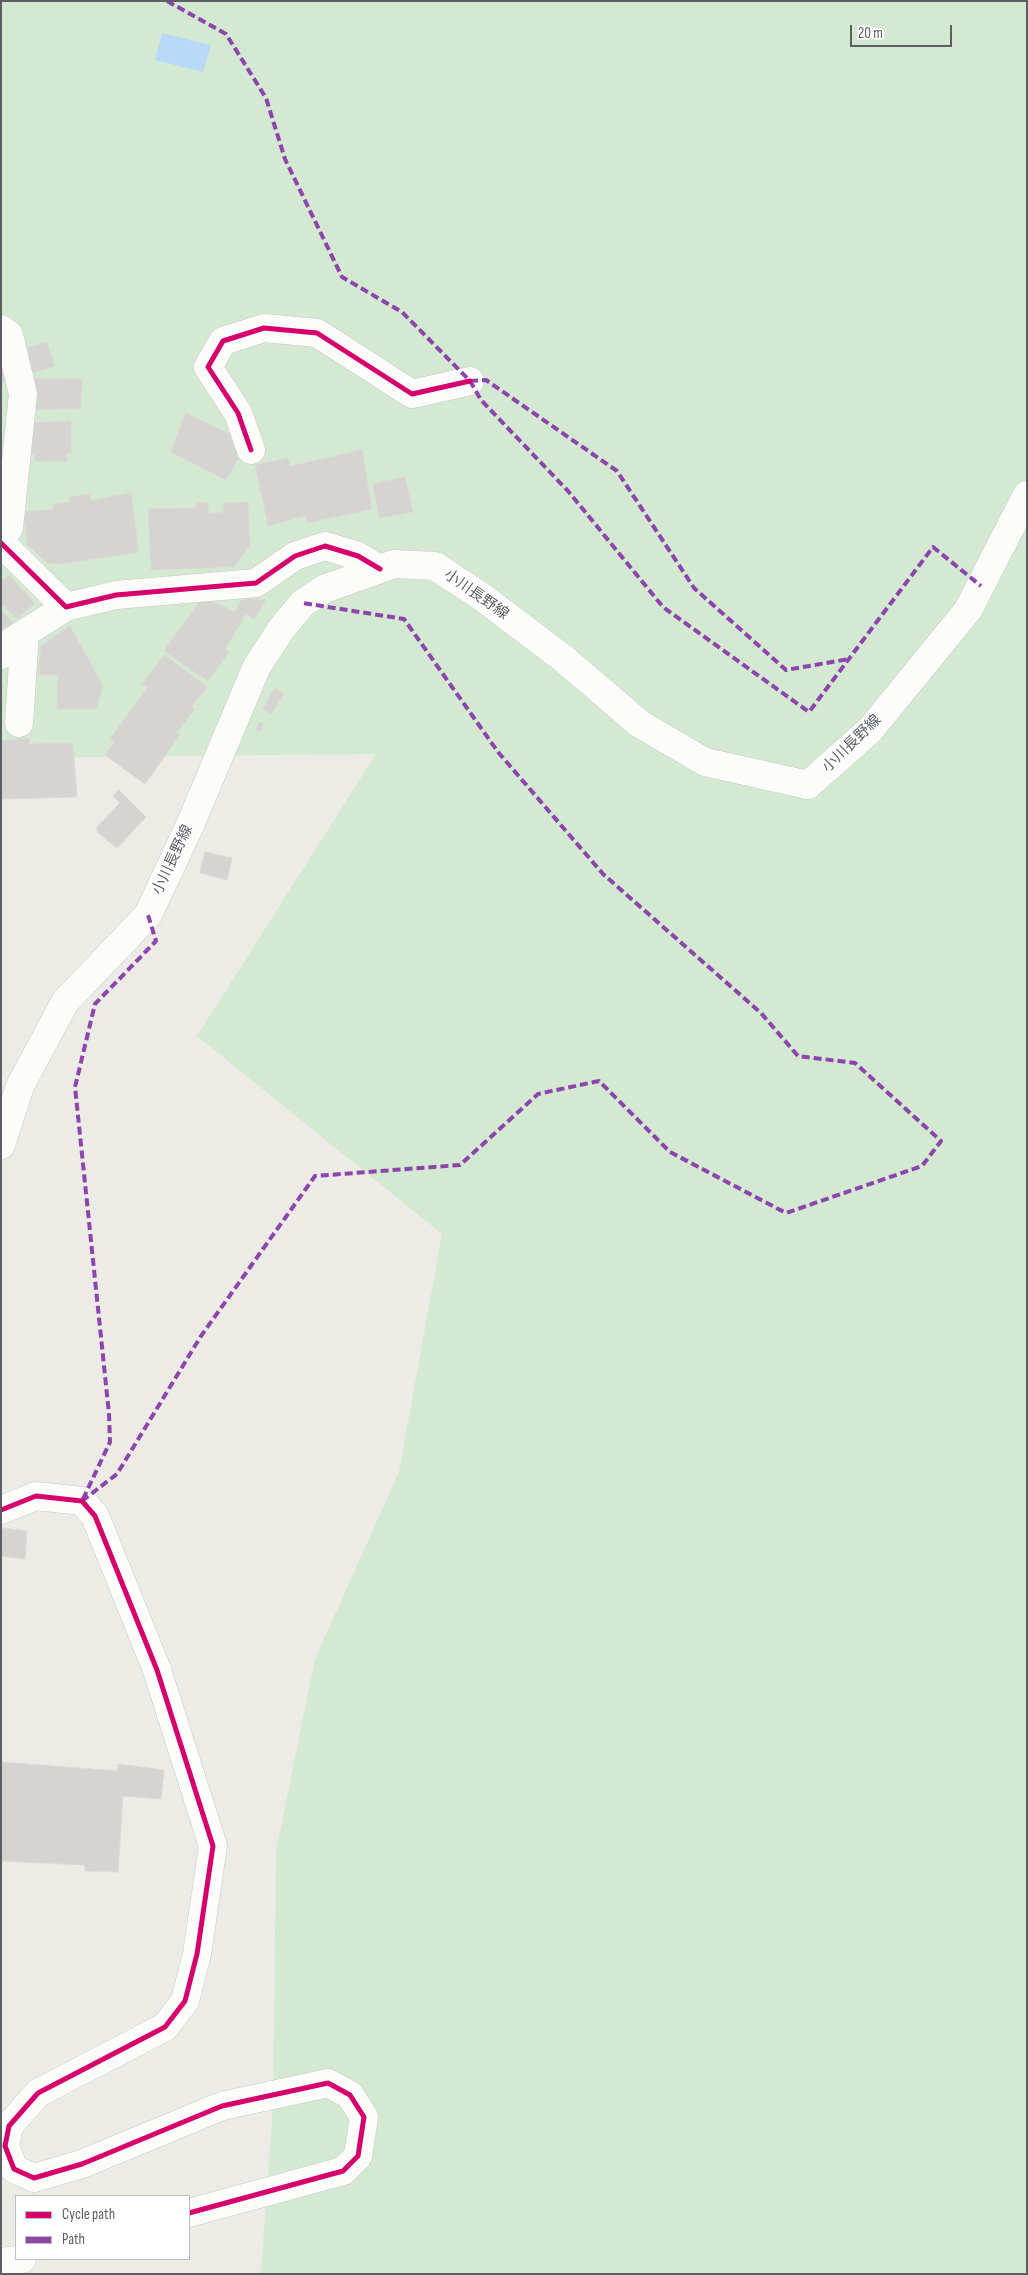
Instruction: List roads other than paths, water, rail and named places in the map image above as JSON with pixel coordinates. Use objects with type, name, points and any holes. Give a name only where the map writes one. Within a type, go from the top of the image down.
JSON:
[{"type":"street","points":[[251,450],[238,413],[208,367],[224,341],[264,328],[317,333],[412,394],[470,381]]},
{"type":"street","points":[[1,329],[9,334],[23,394],[9,528],[1,538]]},
{"type":"street","name":"小川長野線","points":[[1,1145],[20,1086],[65,1002],[148,915],[194,816],[257,666],[282,628],[303,603],[324,589],[394,564],[435,566],[482,597],[564,659],[640,724],[705,762],[808,785],[870,730],[968,610],[1027,495]]},
{"type":"street","points":[[1,543],[66,607]]},
{"type":"street","points":[[1,656],[12,641],[66,607],[116,595],[256,583],[295,556],[325,546],[358,556],[380,569]]},
{"type":"street","points":[[19,723],[25,633]]},
{"type":"street","points":[[1,1510],[36,1496],[82,1501],[95,1516],[157,1670],[214,1846],[197,1954],[185,2001],[165,2027],[38,2093],[9,2126],[5,2146],[14,2169],[34,2178],[82,2164],[222,2106],[328,2083],[350,2095],[364,2117],[358,2156],[343,2171],[190,2213]]},
{"type":"street","points":[[1,2262],[15,2260]]},
{"type":"water","points":[[162,33],[211,45],[203,72],[155,60]]}]
